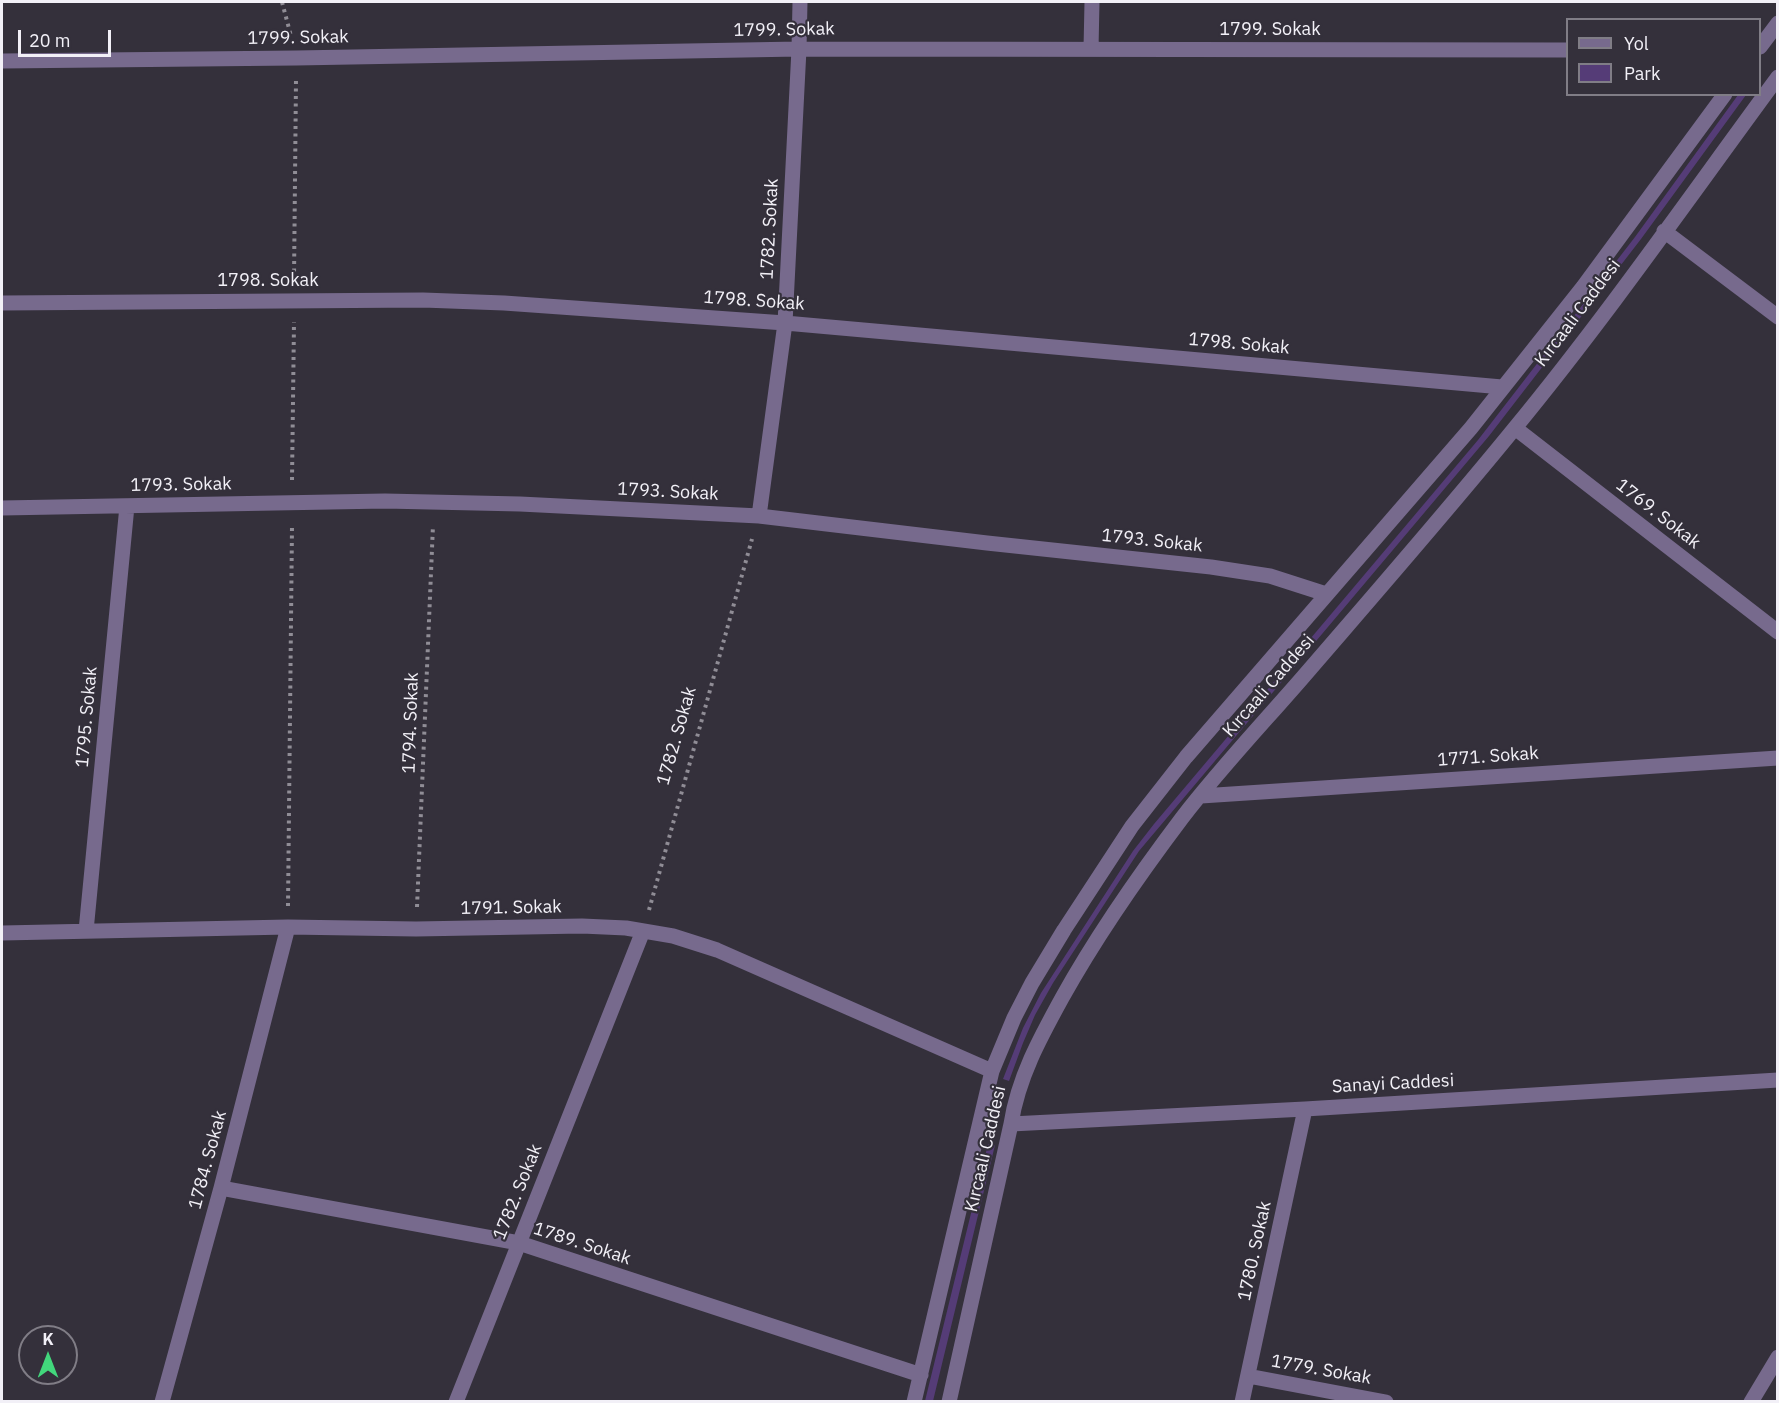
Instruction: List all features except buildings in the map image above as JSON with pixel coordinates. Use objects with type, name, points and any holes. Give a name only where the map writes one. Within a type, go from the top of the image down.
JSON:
[{"type":"street","name":"1782. Sokak","points":[[759,516],[785,323],[800,2]]},
{"type":"street","points":[[1091,49],[1092,2]]},
{"type":"street","points":[[1761,46],[1778,23]]},
{"type":"street","name":"1799. Sokak","points":[[2,61],[799,49],[1566,50]]},
{"type":"street","name":"Kırcaali Caddesi","points":[[949,1401],[1015,1101],[1041,1035],[1074,976],[1116,909],[1183,817],[1515,428],[1592,330],[1778,77]]},
{"type":"street","name":"Kırcaali Caddesi","points":[[915,1401],[992,1071],[1010,1026],[1032,983],[1064,930],[1132,826],[1186,758],[1471,428],[1583,287],[1724,96]]},
{"type":"street","points":[[1664,231],[1778,317]]},
{"type":"street","name":"1798. Sokak","points":[[2,303],[423,300],[504,303],[785,323],[1502,387]]},
{"type":"street","name":"1769. Sokak","points":[[1515,428],[1778,632]]},
{"type":"street","name":"1793. Sokak","points":[[2,507],[396,502],[520,504],[759,516],[1211,567],[1270,576],[1326,594]]},
{"type":"street","name":"1795. Sokak","points":[[86,932],[127,506]]},
{"type":"street","name":"1771. Sokak","points":[[1201,796],[1778,758]]},
{"type":"street","name":"1791. Sokak","points":[[2,933],[288,927],[416,929],[582,926],[626,928],[673,936],[717,950],[992,1071]]},
{"type":"street","name":"1784. Sokak","points":[[162,1401],[221,1188],[288,927]]},
{"type":"street","name":"1782. Sokak","points":[[456,1401],[643,931]]},
{"type":"street","name":"Sanayi Caddesi","points":[[1011,1124],[1305,1109],[1778,1080]]},
{"type":"street","name":"1780. Sokak","points":[[1242,1401],[1305,1109]]},
{"type":"street","name":"1789. Sokak","points":[[221,1188],[519,1244],[921,1375]]},
{"type":"street","points":[[1751,1401],[1778,1357]]},
{"type":"street","name":"1779. Sokak","points":[[1248,1376],[1386,1401]]},
{"type":"path","points":[[282,2],[296,57]]},
{"type":"path","name":"1782. Sokak","points":[[643,931],[759,516]]},
{"type":"path","name":"1794. Sokak","points":[[416,929],[433,518]]},
{"type":"green space","points":[[1737,96],[1745,96],[1641,239],[1489,436],[1139,851],[1053,983],[1035,1015],[1009,1081],[1003,1079],[1023,1028],[1041,993],[1133,851],[1478,440],[1635,237]]},
{"type":"green space","points":[[988,1144],[995,1145],[933,1401],[925,1401]]}]
